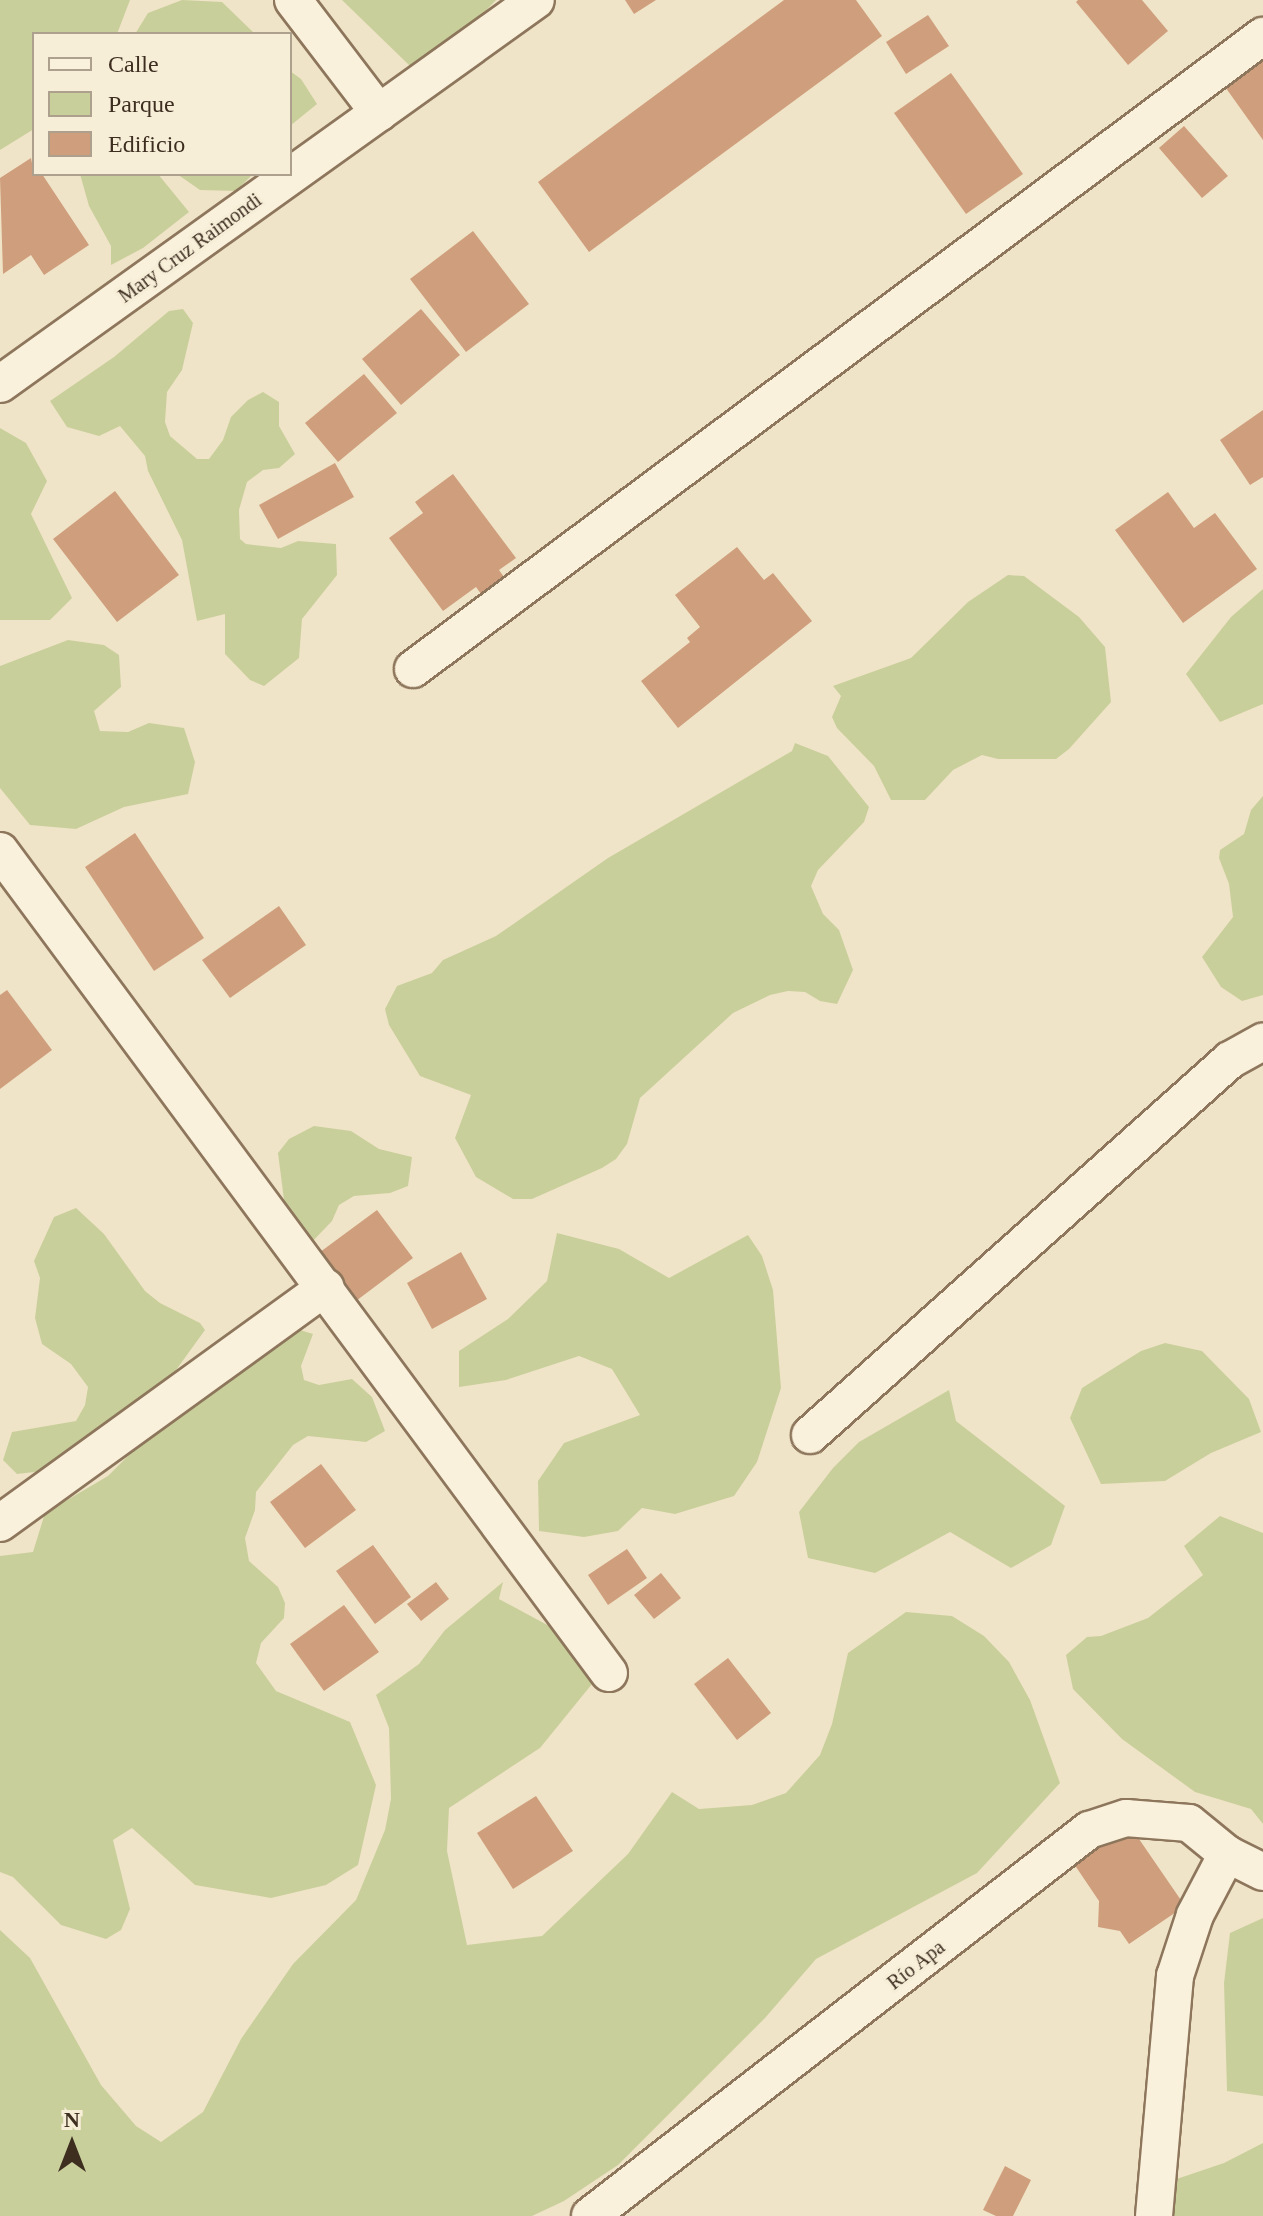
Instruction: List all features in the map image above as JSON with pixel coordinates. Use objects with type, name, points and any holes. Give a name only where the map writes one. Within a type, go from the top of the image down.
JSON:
[{"type":"street","points":[[293,0],[379,113]]},
{"type":"street","name":"Mary Cruz Raimondi","points":[[292,175],[536,0]]},
{"type":"street","points":[[413,669],[1263,36]]},
{"type":"street","name":"Mary Cruz Raimondi","points":[[0,384],[291,176]]},
{"type":"street","points":[[0,851],[609,1673]]},
{"type":"street","points":[[810,1435],[1230,1060],[1263,1042]]},
{"type":"street","points":[[0,1523],[326,1287]]},
{"type":"street","name":"Río Apa","points":[[590,2216],[1089,1830],[1126,1818],[1189,1823],[1227,1854],[1263,1872]]},
{"type":"street","points":[[1154,2216],[1175,1976],[1195,1915],[1227,1854]]},
{"type":"green space","points":[[0,0],[130,0],[118,32],[32,32],[32,130],[0,150]]},
{"type":"green space","points":[[182,0],[222,2],[253,32],[136,32],[148,13]]},
{"type":"green space","points":[[342,0],[496,0],[434,64],[410,66]]},
{"type":"green space","points":[[292,72],[301,79],[317,104],[292,124]]},
{"type":"green space","points":[[81,176],[160,176],[189,212],[143,248],[111,265],[111,246],[89,206]]},
{"type":"green space","points":[[180,176],[251,176],[236,191],[200,190]]},
{"type":"green space","points":[[183,309],[193,323],[182,370],[167,392],[165,422],[170,436],[197,459],[209,459],[223,440],[231,417],[248,400],[263,392],[279,402],[279,426],[295,454],[279,468],[263,470],[247,482],[239,510],[240,539],[246,544],[281,548],[298,541],[336,544],[337,575],[302,619],[299,658],[264,686],[250,680],[225,654],[225,614],[197,621],[182,540],[148,471],[145,456],[120,426],[99,436],[67,427],[50,401],[114,357],[169,311]]},
{"type":"green space","points":[[0,428],[26,443],[47,481],[31,514],[72,598],[50,620],[0,620]]},
{"type":"green space","points":[[1008,575],[1024,576],[1079,617],[1105,647],[1111,702],[1069,749],[1056,759],[998,759],[982,755],[953,770],[925,800],[891,800],[874,766],[837,728],[832,717],[841,696],[833,686],[911,658],[968,602]]},
{"type":"green space","points":[[1263,589],[1263,704],[1220,722],[1186,674],[1231,617]]},
{"type":"green space","points":[[68,640],[104,645],[119,655],[121,687],[94,711],[100,731],[128,732],[149,723],[184,728],[195,762],[188,794],[124,807],[76,829],[30,825],[0,788],[0,666]]},
{"type":"green space","points":[[795,743],[828,756],[869,807],[864,822],[818,870],[811,886],[823,914],[839,930],[853,970],[837,1004],[820,1001],[805,992],[788,991],[770,995],[733,1013],[640,1098],[627,1144],[616,1159],[602,1168],[532,1199],[513,1199],[476,1177],[455,1138],[471,1095],[420,1076],[389,1025],[385,1009],[397,986],[432,973],[443,960],[496,936],[608,858],[792,751]]},
{"type":"green space","points":[[1263,796],[1263,995],[1242,1001],[1221,987],[1202,957],[1233,917],[1229,884],[1219,858],[1220,850],[1244,834],[1251,810]]},
{"type":"green space","points":[[314,1126],[351,1131],[379,1149],[412,1157],[408,1186],[390,1193],[354,1196],[339,1205],[332,1221],[310,1244],[284,1200],[278,1153],[289,1139]]},
{"type":"green space","points":[[76,1208],[104,1234],[145,1291],[160,1303],[200,1323],[205,1330],[171,1377],[130,1409],[44,1471],[17,1474],[3,1460],[12,1432],[76,1421],[85,1405],[88,1387],[71,1364],[42,1344],[35,1318],[40,1278],[34,1261],[54,1217]]},
{"type":"green space","points":[[557,1233],[619,1249],[669,1278],[748,1235],[762,1256],[773,1290],[781,1388],[757,1462],[734,1496],[675,1514],[642,1508],[618,1531],[584,1537],[539,1531],[538,1481],[564,1443],[640,1415],[612,1369],[579,1356],[506,1380],[459,1387],[459,1351],[508,1319],[547,1281]]},
{"type":"green space","points":[[300,1330],[313,1334],[301,1366],[304,1380],[319,1385],[352,1379],[372,1397],[385,1431],[366,1442],[308,1436],[293,1445],[256,1492],[255,1510],[245,1538],[249,1561],[278,1587],[285,1603],[284,1618],[261,1643],[256,1663],[276,1691],[350,1722],[376,1785],[358,1865],[326,1885],[271,1898],[195,1885],[132,1828],[113,1840],[130,1909],[121,1930],[106,1939],[61,1925],[13,1877],[0,1872],[0,1556],[33,1552],[45,1513],[108,1476],[159,1425]]},
{"type":"green space","points":[[1165,1343],[1202,1351],[1249,1399],[1261,1432],[1211,1453],[1165,1481],[1101,1484],[1070,1418],[1082,1388],[1141,1351]]},
{"type":"green space","points":[[949,1390],[956,1421],[1065,1506],[1051,1545],[1011,1568],[950,1532],[875,1573],[808,1558],[799,1512],[833,1468],[859,1442]]},
{"type":"green space","points":[[1220,1516],[1263,1533],[1263,1824],[1251,1809],[1195,1792],[1122,1739],[1073,1689],[1066,1655],[1087,1637],[1101,1636],[1148,1618],[1203,1575],[1184,1546]]},
{"type":"green space","points":[[503,1582],[499,1599],[551,1627],[592,1684],[540,1748],[449,1808],[447,1851],[467,1945],[542,1936],[628,1854],[672,1792],[699,1809],[752,1805],[786,1793],[820,1755],[832,1724],[848,1653],[906,1612],[952,1616],[984,1636],[1009,1662],[1030,1700],[1060,1783],[977,1873],[816,1959],[765,2018],[618,2165],[564,2201],[532,2216],[0,2216],[0,1930],[30,1958],[101,2085],[136,2126],[161,2142],[203,2112],[241,2039],[293,1964],[356,1900],[385,1830],[391,1799],[389,1728],[376,1695],[419,1664],[445,1630]]},
{"type":"green space","points":[[1263,1918],[1263,2096],[1227,2091],[1224,1983],[1230,1933]]},
{"type":"green space","points":[[1263,2143],[1263,2216],[1154,2216],[1159,2185],[1224,2163]]},
{"type":"building","points":[[625,0],[656,0],[634,14]]},
{"type":"building","points":[[784,0],[856,0],[882,36],[589,252],[538,182]]},
{"type":"building","points":[[1142,0],[1168,31],[1128,65],[1076,2]]},
{"type":"building","points":[[928,15],[949,46],[906,74],[886,42]]},
{"type":"building","points":[[1263,57],[1263,140],[1223,84]]},
{"type":"building","points":[[951,73],[1023,174],[966,214],[894,113]]},
{"type":"building","points":[[1184,126],[1228,176],[1202,198],[1159,148]]},
{"type":"building","points":[[31,158],[32,176],[43,176],[89,245],[44,275],[31,255],[3,274],[0,178]]},
{"type":"building","points":[[473,231],[529,304],[466,352],[410,279]]},
{"type":"building","points":[[421,309],[460,355],[401,405],[362,359]]},
{"type":"building","points":[[364,374],[397,413],[338,462],[305,423]]},
{"type":"building","points":[[1263,410],[1263,477],[1250,485],[1220,440]]},
{"type":"building","points":[[335,463],[354,497],[278,539],[259,505]]},
{"type":"building","points":[[453,474],[516,558],[499,570],[504,577],[481,594],[476,587],[443,611],[389,538],[423,513],[415,502]]},
{"type":"building","points":[[115,491],[179,575],[117,622],[53,539]]},
{"type":"building","points":[[1168,492],[1194,528],[1215,513],[1257,569],[1183,623],[1115,530]]},
{"type":"building","points":[[737,547],[764,580],[773,573],[812,621],[678,728],[641,681],[690,642],[687,638],[700,627],[675,595]]},
{"type":"building","points":[[135,833],[204,938],[154,971],[85,867]]},
{"type":"building","points":[[279,906],[306,945],[230,998],[202,960]]},
{"type":"building","points":[[7,990],[52,1050],[0,1089],[0,995]]},
{"type":"building","points":[[377,1210],[413,1258],[348,1307],[312,1258]]},
{"type":"building","points":[[461,1252],[487,1299],[432,1329],[407,1283]]},
{"type":"building","points":[[321,1464],[356,1510],[305,1548],[270,1502]]},
{"type":"building","points":[[373,1545],[411,1597],[375,1624],[336,1571]]},
{"type":"building","points":[[627,1549],[647,1578],[608,1605],[588,1575]]},
{"type":"building","points":[[661,1573],[681,1598],[654,1619],[634,1595]]},
{"type":"building","points":[[436,1582],[449,1599],[421,1621],[407,1604]]},
{"type":"building","points":[[344,1605],[379,1652],[324,1691],[290,1644]]},
{"type":"building","points":[[728,1658],[771,1713],[737,1740],[694,1684]]},
{"type":"building","points":[[536,1796],[573,1851],[513,1889],[477,1833]]},
{"type":"building","points":[[1128,1823],[1185,1906],[1129,1944],[1120,1931],[1098,1927],[1099,1901],[1072,1861]]},
{"type":"building","points":[[1005,2166],[1031,2180],[1013,2216],[996,2216],[983,2210]]}]
